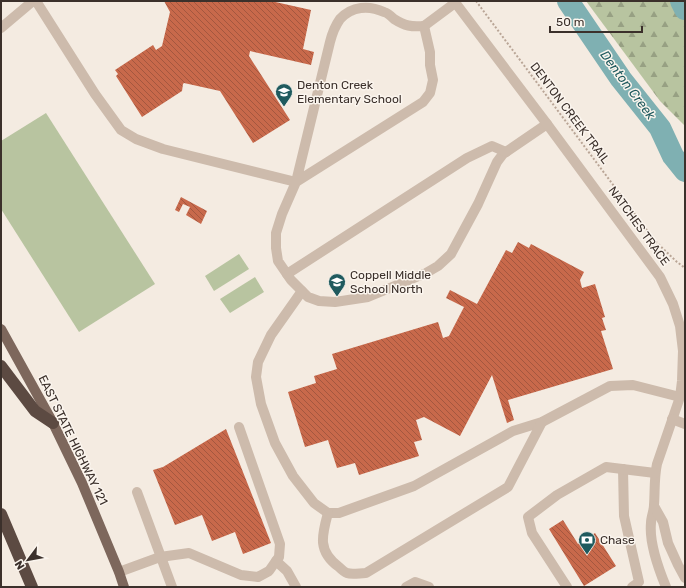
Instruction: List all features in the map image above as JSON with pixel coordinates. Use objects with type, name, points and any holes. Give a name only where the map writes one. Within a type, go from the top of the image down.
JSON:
[{"type":"highway","points":[[1,366],[35,411],[53,423]]},
{"type":"highway","points":[[1,514],[32,587]]},
{"type":"main road","name":"EAST STATE HIGHWAY 121","points":[[1,329],[53,423],[82,483],[124,587]]},
{"type":"street","points":[[1,28],[34,1],[95,94],[121,130],[136,139],[163,149],[296,182],[423,102],[430,93],[433,80],[430,65],[430,52],[424,26]]},
{"type":"street","points":[[455,2],[424,26],[409,27],[385,12],[370,7],[359,8],[350,12],[341,18],[334,28],[296,182],[282,214],[276,233],[278,261],[290,280],[308,298],[319,301],[335,302],[368,297],[426,273],[438,266],[451,254],[478,204],[497,162],[503,154],[547,124]]},
{"type":"street","name":"NATCHES TRACE","points":[[455,2],[660,277],[682,325],[683,351],[680,397],[657,464],[655,473],[654,506],[650,525],[652,542],[659,570],[666,587]]},
{"type":"street","points":[[287,274],[464,160],[492,146],[506,152]]},
{"type":"street","points":[[302,292],[271,335],[258,362],[256,377],[261,404],[275,443],[293,476],[314,503],[328,513],[339,513],[414,486],[513,431],[542,422],[610,386],[633,385],[680,397]]},
{"type":"street","points":[[672,419],[685,424]]},
{"type":"street","points":[[328,513],[322,542],[329,558],[347,573],[366,573],[508,487],[542,422]]},
{"type":"street","points":[[119,572],[160,557],[189,553],[241,575],[258,577],[269,571],[279,558],[280,544],[239,427]]},
{"type":"street","points":[[567,587],[532,533],[528,517],[557,495],[606,467],[655,473]]},
{"type":"street","points":[[623,469],[624,516],[638,582],[632,587]]},
{"type":"street","points":[[137,492],[172,587]]},
{"type":"street","name":"NATCHES TRACE","points":[[654,506],[663,522],[668,543],[685,578]]},
{"type":"street","points":[[276,561],[287,570],[296,587]]},
{"type":"street","points":[[406,587],[415,582],[429,587]]},
{"type":"path","name":"DENTON CREEK TRAIL","points":[[476,1],[655,242],[685,268]]},
{"type":"green space","points":[[586,1],[685,1],[685,126],[660,101]]},
{"type":"green space","points":[[46,113],[155,284],[79,332],[1,209],[1,141]]},
{"type":"green space","points":[[239,254],[249,269],[214,291],[205,276]]},
{"type":"green space","points":[[255,277],[264,292],[230,313],[220,299]]},
{"type":"building","points":[[164,1],[271,1],[311,10],[303,49],[314,52],[311,65],[250,51],[249,56],[290,120],[253,143],[220,91],[184,83],[182,91],[142,117],[116,76],[118,74],[115,70],[153,45],[156,50],[162,46],[170,12]]},
{"type":"building","points":[[181,197],[207,211],[201,224],[186,215],[190,207],[183,204],[179,212],[175,210]]},
{"type":"building","points":[[518,242],[529,248],[531,244],[584,272],[580,280],[582,288],[595,284],[605,317],[602,318],[606,330],[601,331],[613,369],[508,400],[514,420],[507,423],[492,375],[460,436],[424,417],[416,420],[422,440],[414,442],[419,456],[359,475],[355,463],[337,468],[328,440],[305,447],[288,392],[316,383],[314,376],[337,369],[332,354],[438,322],[443,338],[449,336],[464,307],[446,298],[450,290],[477,304],[506,250],[512,253]]},
{"type":"building","points":[[226,429],[271,543],[243,554],[235,532],[212,541],[202,515],[175,525],[153,470],[163,467]]},
{"type":"building","name":"Chase","points":[[563,520],[578,544],[595,533],[616,566],[584,586],[549,529]]},
{"type":"waterway","name":"Denton Creek","points":[[568,1],[621,79],[660,128],[673,156],[685,171]]},
{"type":"waterway","points":[[681,1],[685,9]]},
{"type":"place","name":"Denton Creek Elementary School","points":[[284,107]]},
{"type":"place","name":"Coppell Middle School North","points":[[337,297]]},
{"type":"place","name":"Chase","points":[[587,555]]}]
